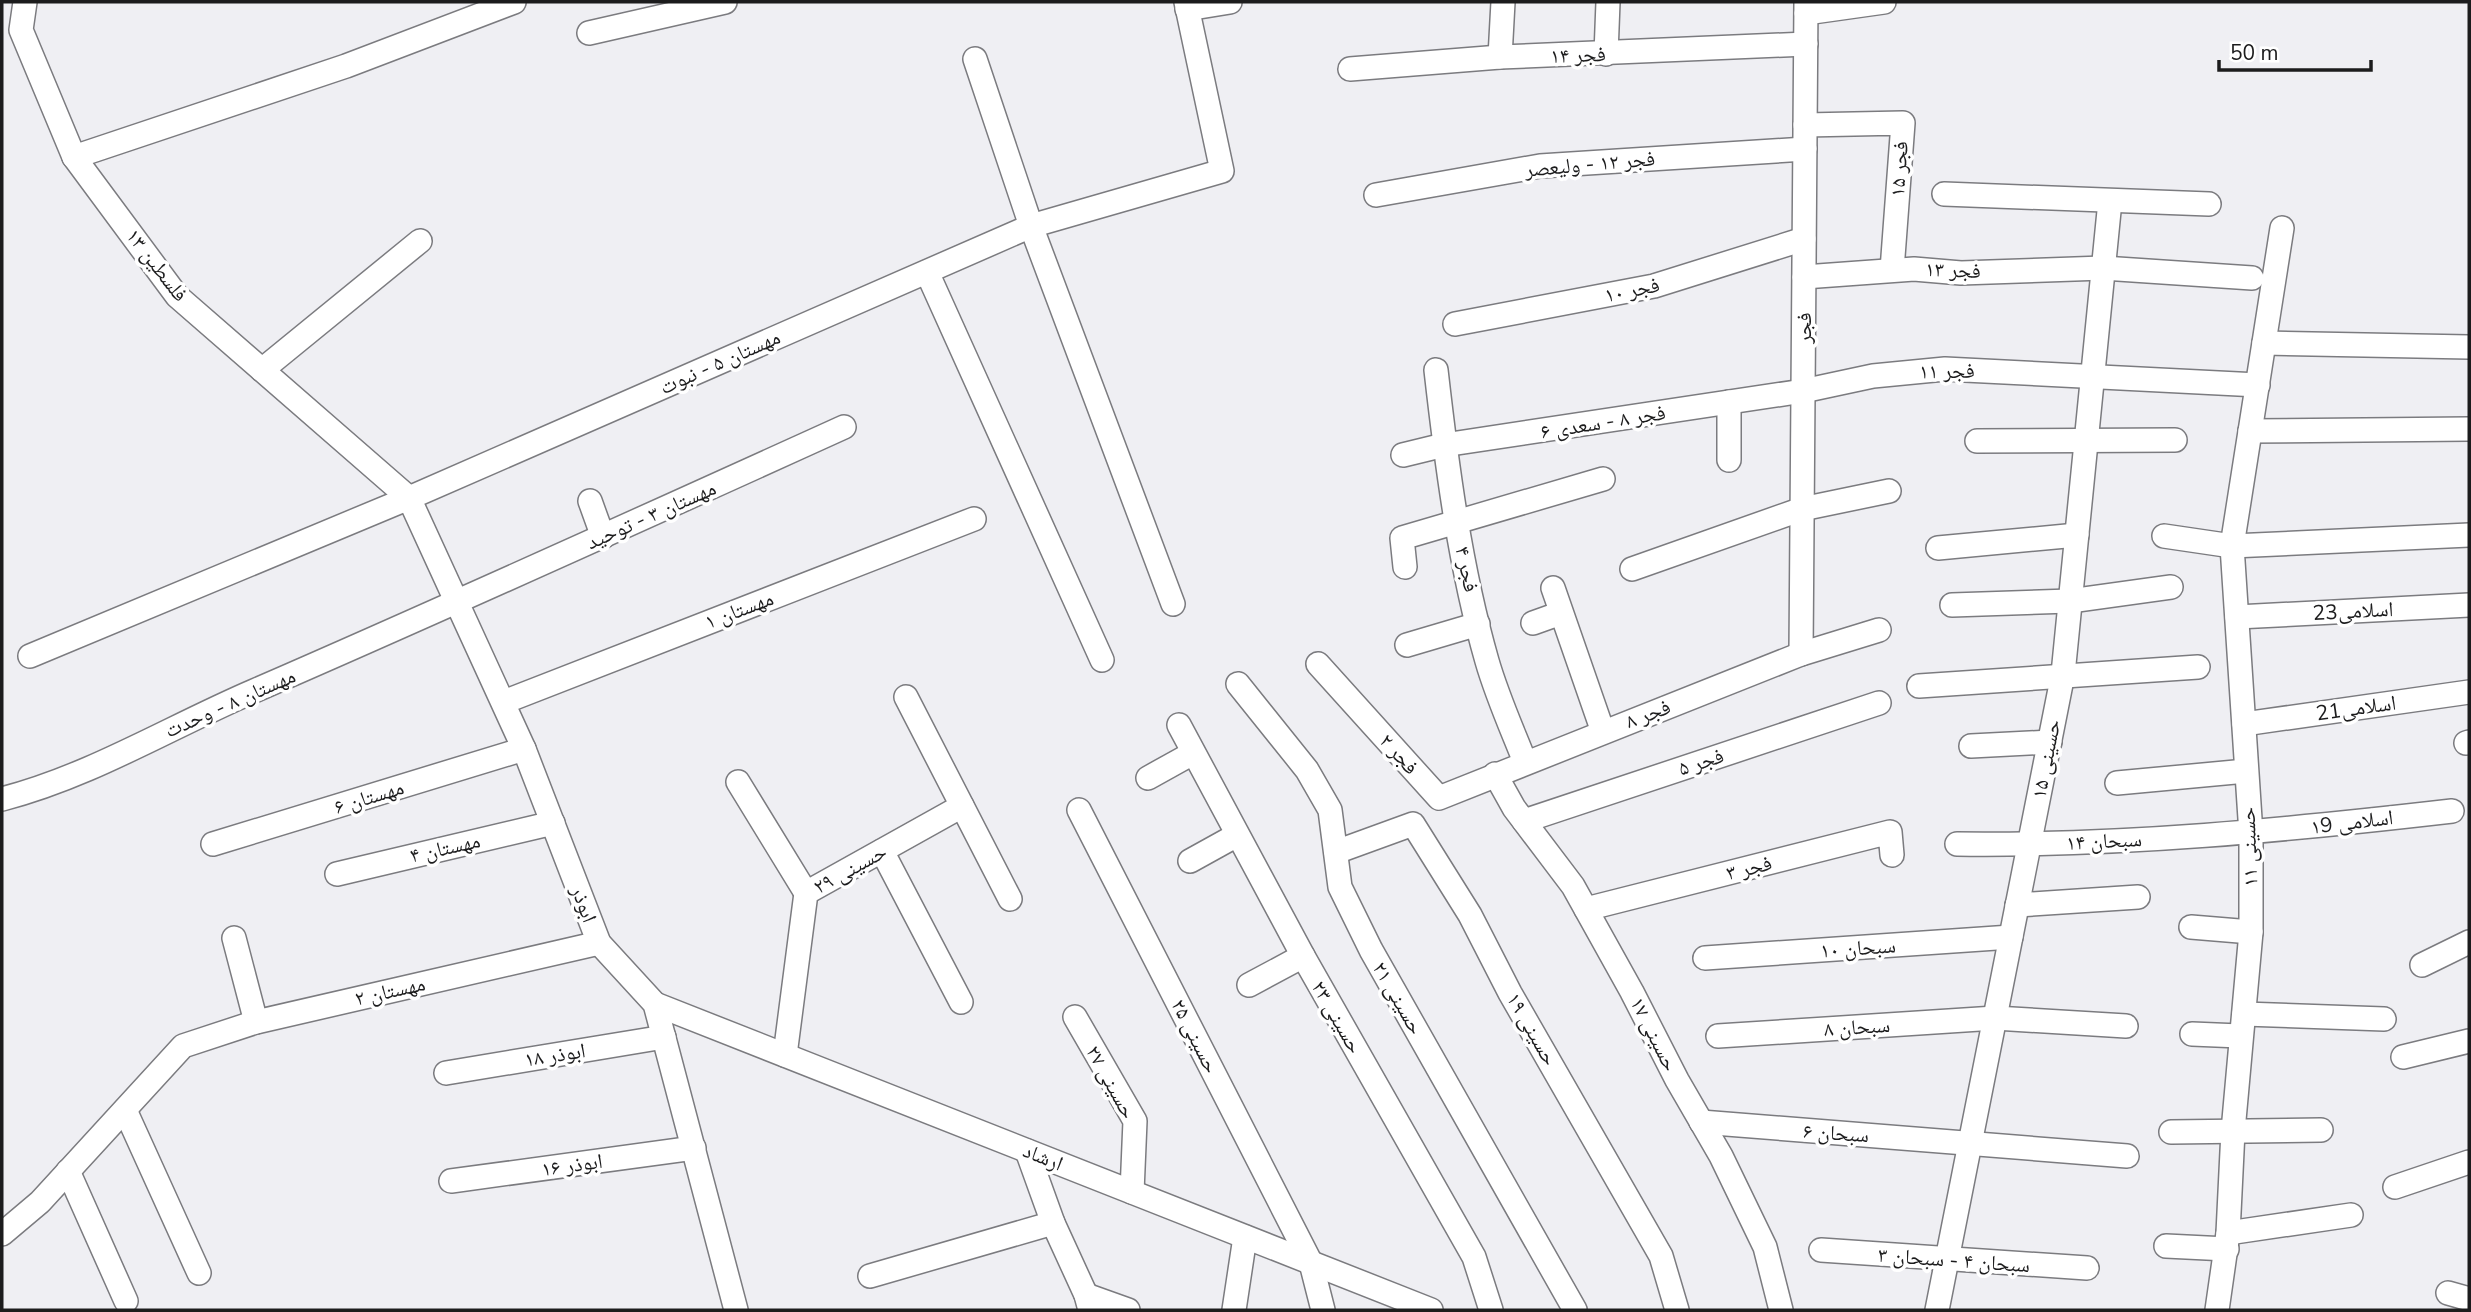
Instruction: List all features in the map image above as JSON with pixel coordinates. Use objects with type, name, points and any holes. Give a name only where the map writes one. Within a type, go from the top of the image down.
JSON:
[{"type":"street","name":"فلسطین ۱۳","points":[[25,2],[21,30],[74,157],[177,296],[410,498]]},
{"type":"street","points":[[74,157],[346,66],[514,2]]},
{"type":"street","points":[[589,33],[725,2]]},
{"type":"street","points":[[1186,5],[1230,2]]},
{"type":"street","points":[[1500,57],[1503,2]]},
{"type":"street","points":[[1606,54],[1608,2]]},
{"type":"street","points":[[1806,7],[1884,2]]},
{"type":"street","name":"مهستان ۵ - نبوت","points":[[30,656],[410,498],[1031,226],[1222,171],[1186,5]]},
{"type":"street","name":"فجر","points":[[1801,654],[1806,7]]},
{"type":"street","name":"فجر ۱۴","points":[[1350,69],[1500,57],[1806,44]]},
{"type":"street","points":[[975,58],[1031,226],[1173,604]]},
{"type":"street","name":"فجر ۱۵","points":[[1805,125],[1903,123],[1892,270]]},
{"type":"street","name":"فجر ۱۲ - ولیعصر","points":[[1376,195],[1540,166],[1805,149]]},
{"type":"street","points":[[1944,194],[2209,204]]},
{"type":"street","name":"حسینی ۱۵","points":[[1937,1310],[2063,674],[2110,201]]},
{"type":"street","name":"حسینی ۱۱","points":[[2217,1310],[2227,1241],[2233,1131],[2251,932],[2251,834],[2232,547],[2282,228]]},
{"type":"street","name":"فجر ۱۰","points":[[1455,324],[1654,286],[1804,239]]},
{"type":"street","points":[[262,370],[420,242]]},
{"type":"street","name":"فجر ۱۳","points":[[1804,278],[1892,270],[1961,273],[2103,268],[2252,278]]},
{"type":"street","points":[[927,272],[1102,660]]},
{"type":"street","points":[[2264,343],[2469,348]]},
{"type":"street","name":"فجر ۱۱","points":[[1803,391],[1873,376],[1945,369],[2258,385]]},
{"type":"street","name":"فجر ۴","points":[[1436,370],[1444,445],[1478,624],[1488,663],[1525,762]]},
{"type":"street","name":"فجر ۸ - سعدی ۶","points":[[1403,455],[1444,445],[1803,391]]},
{"type":"street","points":[[1729,402],[1729,460]]},
{"type":"street","name":"مهستان ۳ - توحید","points":[[457,603],[844,427]]},
{"type":"street","points":[[2250,430],[2469,429]]},
{"type":"street","points":[[1977,441],[2175,440]]},
{"type":"street","points":[[1405,567],[1402,538],[1457,519],[1603,479]]},
{"type":"street","points":[[1632,569],[1802,509],[1889,491]]},
{"type":"street","name":"ابوذر","points":[[410,498],[504,702],[600,943],[655,1004],[736,1310]]},
{"type":"street","points":[[590,500],[603,537]]},
{"type":"street","name":"مهستان ۱","points":[[504,702],[974,519]]},
{"type":"street","points":[[1938,548],[2077,535]]},
{"type":"street","points":[[2164,536],[2232,547],[2469,535]]},
{"type":"street","points":[[1952,605],[2070,601],[2171,587]]},
{"type":"street","points":[[1553,588],[1603,732]]},
{"type":"street","name":"مهستان ۸ - وحدت","points":[[2,799],[51,786],[245,695],[457,603]]},
{"type":"street","name":"اسلامی23","points":[[2237,617],[2469,605]]},
{"type":"street","points":[[1533,623],[1561,612]]},
{"type":"street","points":[[1407,645],[1478,624]]},
{"type":"street","name":"فجر ۸","points":[[1495,774],[1801,654],[1879,630]]},
{"type":"street","name":"فجر ۲","points":[[1318,664],[1439,799],[1495,774]]},
{"type":"street","points":[[1919,686],[2063,674],[2198,667]]},
{"type":"street","name":"حسینی ۲۱","points":[[1238,684],[1313,780],[1329,810],[1340,887],[1371,950],[1575,1310]]},
{"type":"street","name":"اسلامی21","points":[[2244,724],[2469,692]]},
{"type":"street","points":[[906,697],[1010,899]]},
{"type":"street","name":"فجر ۵","points":[[1524,821],[1879,703]]},
{"type":"street","name":"حسینی ۲۳","points":[[1179,725],[1303,956],[1474,1257],[1491,1310]]},
{"type":"street","points":[[1970,746],[2050,742]]},
{"type":"street","name":"مهستان ۶","points":[[213,844],[524,749]]},
{"type":"street","points":[[1148,778],[1193,753]]},
{"type":"street","points":[[2117,783],[2246,771]]},
{"type":"street","name":"حسینی ۱۷","points":[[1495,774],[1524,821],[1573,887],[1702,1122],[1765,1247],[1782,1310]]},
{"type":"street","points":[[738,782],[806,893]]},
{"type":"street","name":"حسینی ۲۹","points":[[785,1055],[806,893],[962,806]]},
{"type":"street","name":"حسینی ۲۵","points":[[1079,810],[1311,1263],[1323,1310]]},
{"type":"street","name":"اسلامی ۱9","points":[[2251,834],[2452,811]]},
{"type":"street","name":"مهستان ۴","points":[[337,874],[553,822]]},
{"type":"street","name":"حسینی ۱۹","points":[[1336,852],[1413,824],[1470,915],[1510,993],[1661,1255],[1677,1310]]},
{"type":"street","name":"فجر ۳","points":[[1586,909],[1890,832],[1892,855]]},
{"type":"street","name":"سبحان ۱۴","points":[[1957,844],[2029,845],[2251,834]]},
{"type":"street","points":[[1190,861],[1237,835]]},
{"type":"street","points":[[882,851],[961,1002]]},
{"type":"street","points":[[2017,905],[2138,897]]},
{"type":"street","points":[[2192,927],[2251,932]]},
{"type":"street","name":"سبحان ۱۰","points":[[1705,958],[2011,937]]},
{"type":"street","points":[[233,938],[256,1022]]},
{"type":"street","points":[[2422,965],[2469,942]]},
{"type":"street","name":"مهستان ۲","points":[[125,1110],[183,1046],[256,1022],[600,943]]},
{"type":"street","points":[[1249,985],[1303,956]]},
{"type":"street","name":"ارشاد","points":[[655,1004],[1431,1310]]},
{"type":"street","name":"حسینی ۲۷","points":[[1075,1017],[1135,1121],[1132,1192]]},
{"type":"street","name":"سبحان ۸","points":[[1718,1036],[1995,1018],[2126,1026]]},
{"type":"street","points":[[2192,1034],[2242,1025],[2384,1019]]},
{"type":"street","name":"ابوذر ۱۸","points":[[446,1073],[664,1037]]},
{"type":"street","points":[[2403,1057],[2469,1041]]},
{"type":"street","points":[[2,1234],[40,1202],[125,1110],[199,1273]]},
{"type":"street","name":"سبحان ۶","points":[[1702,1122],[2127,1156]]},
{"type":"street","points":[[2171,1132],[2321,1130]]},
{"type":"street","name":"ابوذر ۱۶","points":[[451,1181],[694,1148]]},
{"type":"street","points":[[1027,1151],[1053,1223],[1088,1303],[1128,1310]]},
{"type":"street","points":[[2395,1188],[2469,1162]]},
{"type":"street","points":[[68,1171],[126,1301]]},
{"type":"street","points":[[2165,1246],[2227,1241],[2351,1215]]},
{"type":"street","points":[[870,1276],[1053,1223]]},
{"type":"street","points":[[1234,1310],[1245,1237]]},
{"type":"street","name":"سبحان ۴ - سبحان ۳","points":[[1821,1250],[2087,1268]]}]
